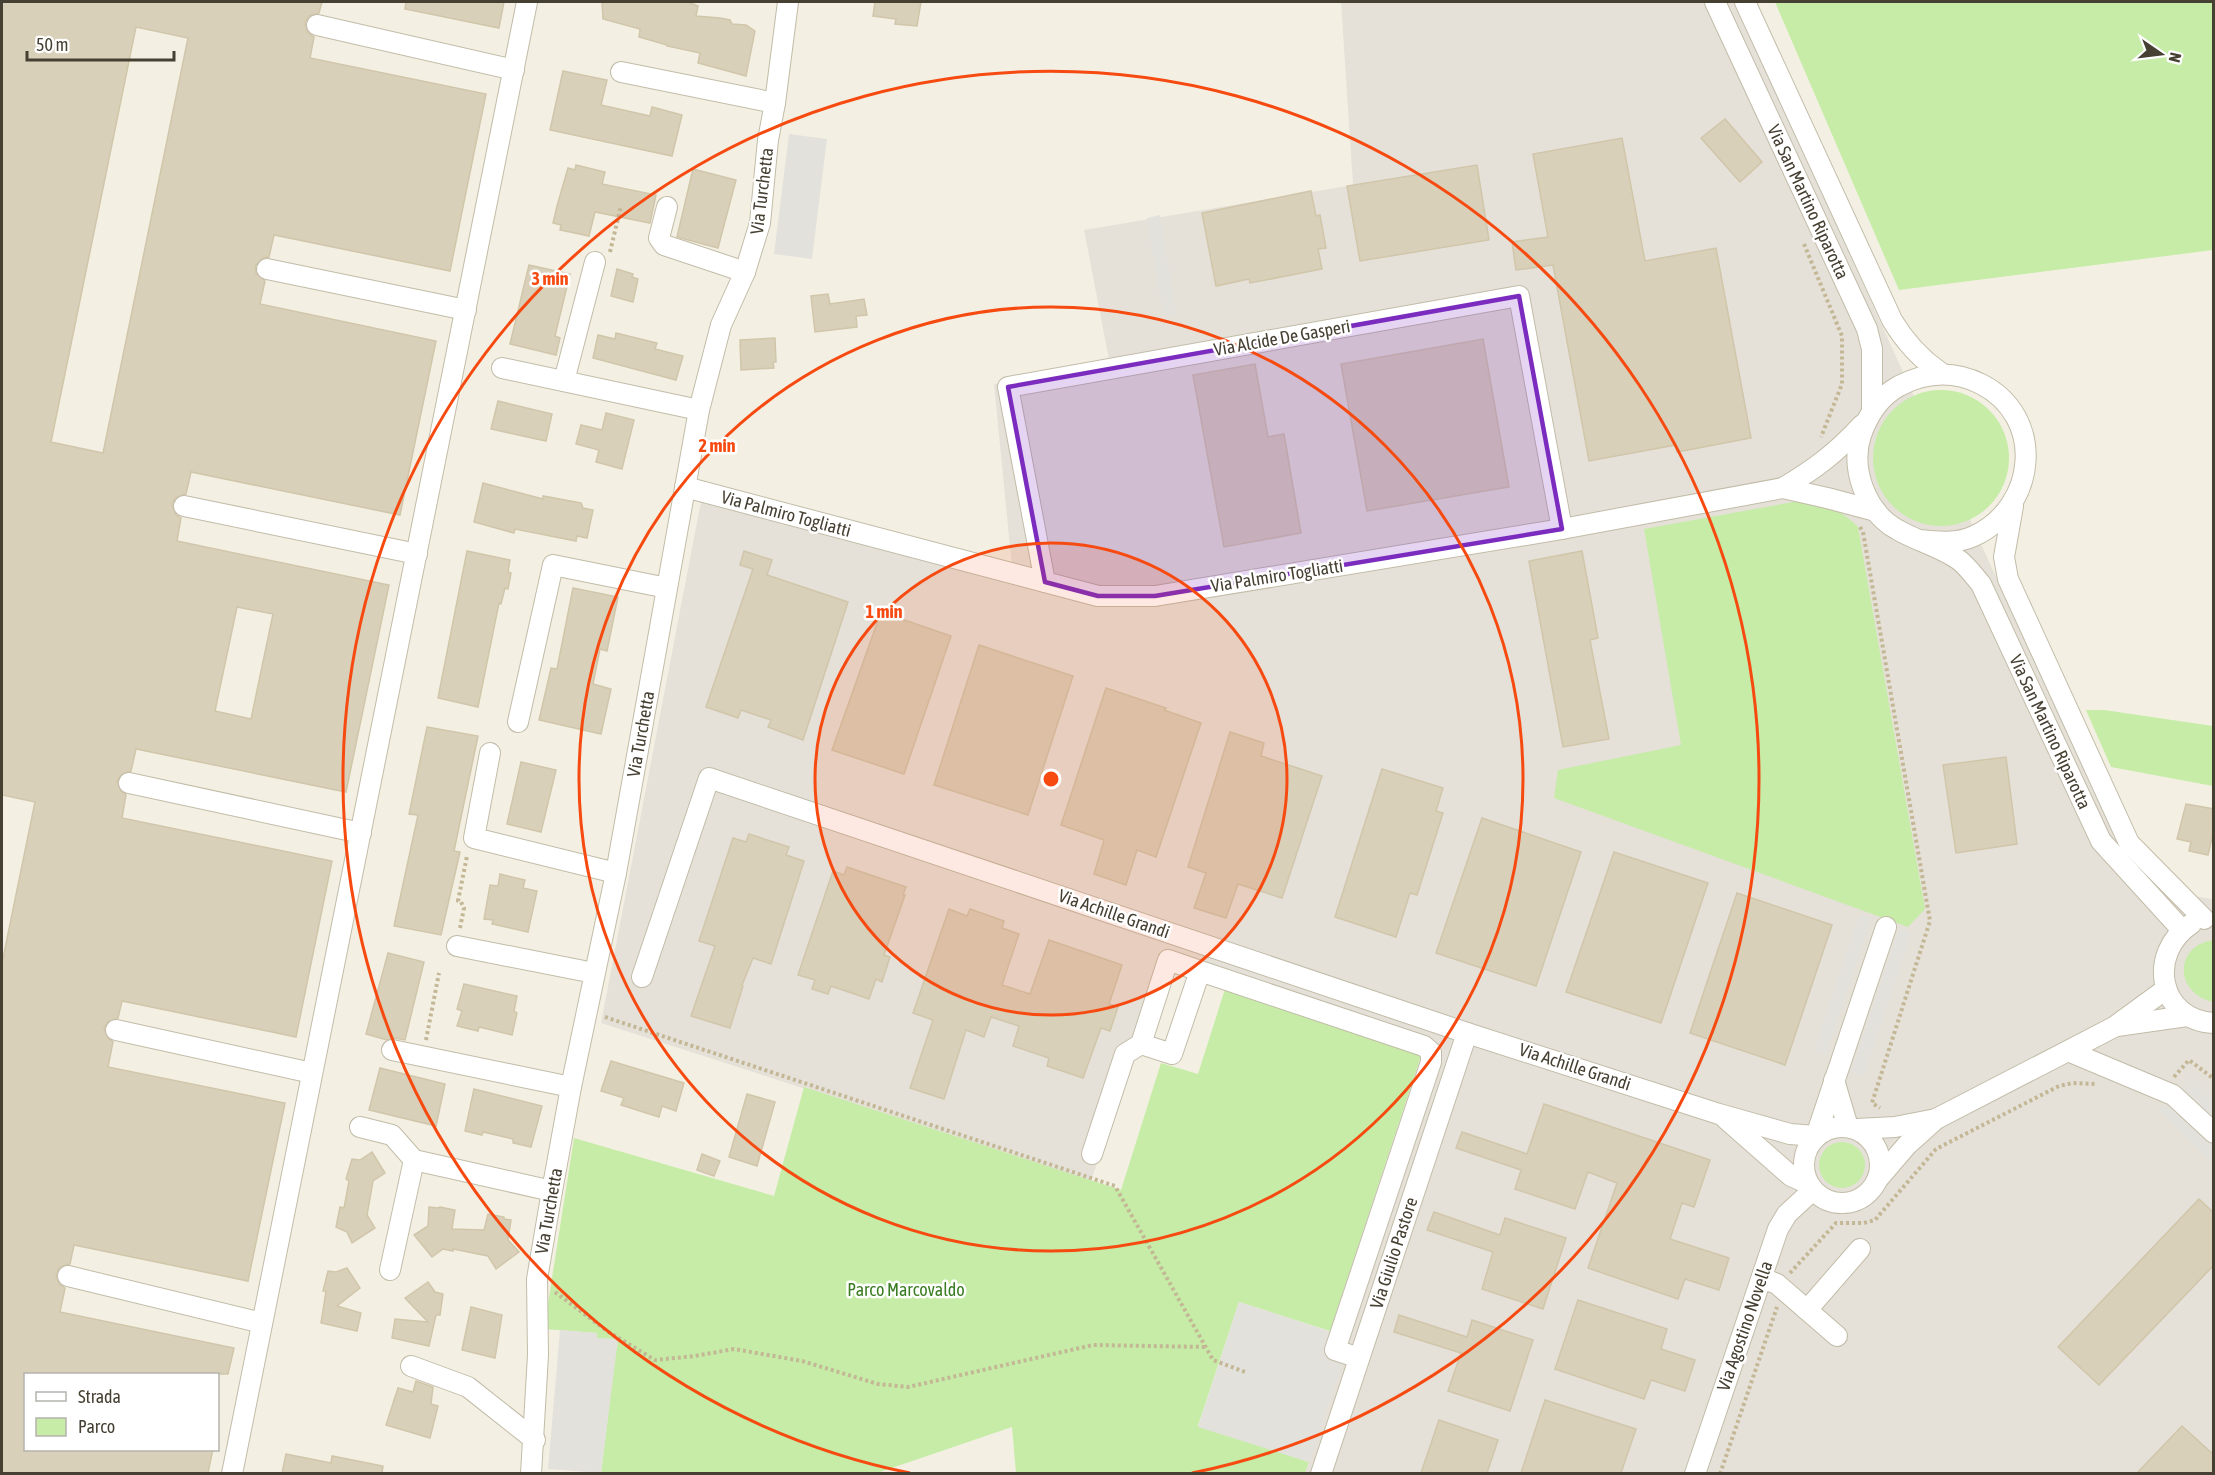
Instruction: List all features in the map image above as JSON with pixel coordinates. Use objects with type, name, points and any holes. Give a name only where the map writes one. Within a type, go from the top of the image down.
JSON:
[{"type":"street","points":[[232,1473],[527,2]]},
{"type":"street","name":"Via Turchetta","points":[[531,1473],[535,1440],[538,1355],[537,1279],[552,1191],[571,1087],[616,873],[699,410],[721,325],[745,272],[760,223],[768,140],[788,2]]},
{"type":"street","name":"Via San Martino Riparotta","points":[[1715,2],[1867,329],[1872,349],[1869,416]]},
{"type":"street","name":"Via San Martino Riparotta","points":[[1745,2],[1892,320],[1905,341],[1927,363],[1941,373]]},
{"type":"street","points":[[317,25],[514,70]]},
{"type":"street","points":[[621,72],[775,103]]},
{"type":"street","points":[[667,207],[659,238],[664,245],[745,272]]},
{"type":"street","points":[[564,381],[594,264]]},
{"type":"street","points":[[267,268],[466,310]]},
{"type":"street","name":"Via Alcide De Gasperi","points":[[1045,582],[1008,387],[1519,297],[1562,529]]},
{"type":"street","points":[[502,368],[699,410]]},
{"type":"street","points":[[1783,489],[1816,469],[1839,450],[1891,390],[1915,378],[1941,373],[1967,377],[1990,389],[2009,406],[2021,429],[2027,455],[2024,481],[2013,504],[1995,524],[1972,537],[1946,543],[1920,540],[1895,529],[1876,511],[1863,491],[1858,468],[1858,444],[1869,416]]},
{"type":"street","name":"Via Palmiro Togliatti","points":[[685,487],[1098,596],[1155,596],[1562,529],[1783,489],[1876,511]]},
{"type":"street","name":"Via San Martino Riparotta","points":[[2013,504],[2004,557],[2008,579],[2129,843],[2209,918]]},
{"type":"street","points":[[184,506],[417,554]]},
{"type":"street","name":"Via San Martino Riparotta","points":[[1920,540],[1959,561],[1981,584],[2101,841],[2182,930]]},
{"type":"street","points":[[518,722],[552,565],[667,588]]},
{"type":"street","points":[[490,753],[474,838],[616,873]]},
{"type":"street","name":"Via Achille Grandi","points":[[642,977],[709,778],[1467,1032],[1719,1114],[1790,1134],[1816,1136],[1837,1126],[1895,1127],[1936,1119]]},
{"type":"street","points":[[129,783],[361,833]]},
{"type":"street","points":[[2209,918],[2182,930],[2171,942],[2164,957],[2162,973],[2166,989],[2174,1004],[2187,1016],[2214,1023]]},
{"type":"street","points":[[1811,1187],[1803,1164],[1809,1144],[1816,1136],[1886,927]]},
{"type":"street","points":[[1141,1044],[1172,1054],[1191,968],[1191,940]]},
{"type":"street","points":[[457,946],[594,973]]},
{"type":"street","points":[[1092,1154],[1125,1054],[1141,1044],[1168,960],[1424,1046],[1431,1052],[1431,1062],[1335,1350],[1359,1358]]},
{"type":"street","name":"Via Achille Grandi","points":[[1719,1114],[1791,1176],[1811,1187],[1821,1197],[1832,1202],[1853,1202],[1872,1189],[1907,1145],[1936,1119],[2114,1027],[2166,989]]},
{"type":"street","name":"Via Achille Grandi","points":[[2114,1027],[2187,1016]]},
{"type":"street","points":[[116,1030],[312,1073]]},
{"type":"street","name":"Via Giulio Pastore","points":[[1321,1473],[1467,1032]]},
{"type":"street","points":[[392,1050],[571,1087]]},
{"type":"street","points":[[2068,1051],[2173,1095],[2214,1133]]},
{"type":"street","points":[[1834,1080],[1852,1128],[1867,1136],[1875,1145],[1880,1156],[1877,1180]]},
{"type":"street","points":[[360,1127],[392,1135],[414,1161],[552,1191]]},
{"type":"street","points":[[390,1270],[414,1161]]},
{"type":"street","name":"Via Agostino Novella","points":[[1695,1473],[1778,1229],[1787,1214],[1811,1187]]},
{"type":"street","points":[[1807,1310],[1860,1249]]},
{"type":"street","points":[[68,1276],[262,1323]]},
{"type":"street","points":[[1762,1278],[1777,1284],[1837,1336]]},
{"type":"street","points":[[411,1366],[468,1387],[535,1440]]},
{"type":"path","points":[[594,264],[606,269],[621,206]]},
{"type":"path","points":[[1801,237],[1842,336],[1842,384],[1832,413],[1815,446]]},
{"type":"path","points":[[1858,524],[1863,532],[1930,921],[1872,1103],[1882,1108]]},
{"type":"path","points":[[457,946],[464,908],[458,901],[467,856]]},
{"type":"path","points":[[434,1059],[433,1048],[425,1042],[439,973]]},
{"type":"path","points":[[588,1011],[1115,1186],[1213,1360],[1245,1372]]},
{"type":"path","points":[[2169,1082],[2189,1060],[2214,1079]]},
{"type":"path","points":[[1787,1276],[1836,1223],[1864,1223],[1875,1220],[1936,1149],[2059,1086],[2073,1083],[2104,1085]]},
{"type":"path","points":[[537,1279],[607,1331],[655,1360],[734,1349],[802,1361],[878,1384],[908,1387],[1093,1346],[1206,1347]]},
{"type":"path","points":[[1720,1473],[1779,1298]]},
{"type":"highlighted area","points":[[1519,296],[1562,529],[1155,596],[1098,596],[1045,582],[1008,387]]},
{"type":"shaded area","points":[[1341,2],[1735,2],[2051,698],[2147,889],[2213,899],[2213,1473],[1305,1473],[1442,1048],[1169,954],[1091,1181],[601,1023],[702,496],[1013,578],[994,384],[1111,370],[1084,230],[1353,185]]},
{"type":"shaded area","points":[[789,134],[827,139],[812,259],[774,254]]},
{"type":"shaded area","points":[[1160,215],[1176,313],[1163,315],[1147,218]]},
{"type":"shaded area","points":[[1860,915],[1871,918],[1826,1054],[1815,1050]]},
{"type":"shaded area","points":[[1899,928],[1911,932],[1863,1076],[1851,1072]]},
{"type":"shaded area","points":[[2192,1077],[2213,1098],[2213,1119],[2181,1088]]},
{"type":"shaded area","points":[[2168,1102],[2213,1144],[2213,1162],[2159,1111]]},
{"type":"shaded area","points":[[1239,1302],[1351,1338],[1309,1462],[1198,1427]]},
{"type":"shaded area","points":[[560,1330],[597,1333],[597,1338],[618,1339],[601,1473],[548,1469]]},
{"type":"green space","points":[[1775,2],[2213,2],[2213,250],[1899,290]]},
{"type":"green space","points":[[1941,390],[1967,396],[1989,410],[2003,432],[2009,458],[2003,484],[1989,506],[1967,520],[1941,526],[1915,520],[1893,506],[1879,484],[1873,458],[1879,432],[1893,410],[1915,396]]},
{"type":"green space","points":[[1799,501],[1838,512],[1858,527],[1925,909],[1908,927],[1554,798],[1558,770],[1681,745],[1644,529]]},
{"type":"green space","points":[[2086,710],[2104,710],[2213,726],[2213,786],[2111,767]]},
{"type":"green space","points":[[2213,940],[2214,1002],[2200,997],[2191,989],[2184,970],[2191,951],[2200,944]]},
{"type":"green space","name":"Parco Marcovaldo","points":[[1225,989],[1421,1056],[1330,1331],[1239,1302],[1198,1426],[1309,1462],[1305,1473],[1016,1473],[1012,1427],[877,1473],[601,1473],[617,1340],[596,1338],[596,1333],[544,1329],[574,1138],[774,1196],[804,1087],[1121,1190],[1161,1063],[1198,1074]]},
{"type":"green space","points":[[1842,1142],[1858,1149],[1865,1165],[1858,1181],[1842,1188],[1826,1181],[1819,1165],[1826,1149]]},
{"type":"building","points":[[2,2],[322,2],[319,13],[309,16],[305,23],[308,33],[314,37],[310,58],[486,94],[450,271],[274,235],[269,257],[263,258],[255,266],[256,273],[265,281],[260,304],[436,341],[400,515],[191,472],[186,494],[175,498],[172,504],[176,515],[181,518],[177,541],[389,585],[346,792],[136,749],[131,771],[121,775],[117,781],[121,791],[126,795],[122,818],[332,861],[296,1037],[122,1001],[118,1018],[108,1022],[104,1028],[108,1038],[113,1042],[108,1067],[285,1103],[248,1281],[74,1245],[70,1264],[60,1267],[56,1274],[59,1284],[65,1288],[60,1312],[234,1348],[228,1374],[24,1373],[24,1451],[213,1451],[208,1473],[2,1473],[2,963],[35,802],[2,795]],"holes":[[[136,27],[188,38],[103,453],[51,442]],[[237,607],[273,614],[251,719],[215,711]]]},
{"type":"building","points":[[406,2],[504,2],[499,28],[405,9]]},
{"type":"building","points":[[602,2],[688,2],[698,6],[696,16],[720,18],[730,20],[732,24],[746,25],[755,31],[746,76],[698,63],[700,53],[639,37],[640,29],[603,19]]},
{"type":"building","points":[[875,2],[921,2],[917,26],[895,24],[896,19],[873,16]]},
{"type":"building","points":[[563,71],[607,80],[601,105],[650,116],[652,107],[682,115],[672,156],[550,130]]},
{"type":"building","points":[[1725,119],[1762,162],[1740,182],[1701,138]]},
{"type":"building","points":[[1622,138],[1645,261],[1716,248],[1751,438],[1677,452],[1676,445],[1589,461],[1553,265],[1516,270],[1512,242],[1548,237],[1533,154]]},
{"type":"building","points":[[576,165],[605,172],[602,184],[656,195],[650,223],[595,212],[589,236],[560,230],[561,225],[553,223],[557,206],[568,168],[575,170]]},
{"type":"building","points":[[1477,165],[1489,240],[1360,261],[1347,186]]},
{"type":"building","points":[[693,169],[736,180],[718,248],[677,237]]},
{"type":"building","points":[[1311,191],[1316,216],[1320,215],[1326,248],[1318,249],[1322,269],[1250,283],[1249,279],[1216,286],[1202,213]]},
{"type":"building","points":[[529,265],[570,274],[555,336],[560,338],[556,355],[510,344]]},
{"type":"building","points":[[617,269],[633,274],[632,277],[638,279],[633,302],[611,296]]},
{"type":"building","points":[[828,294],[830,304],[864,299],[867,315],[856,316],[857,327],[815,332],[811,296]]},
{"type":"building","points":[[616,333],[657,343],[655,349],[683,356],[676,380],[593,358],[598,335],[615,339]]},
{"type":"building","points":[[775,338],[774,368],[741,370],[740,340]]},
{"type":"building","points":[[1483,339],[1509,487],[1367,511],[1341,364]]},
{"type":"building","points":[[1255,364],[1268,437],[1284,434],[1301,533],[1224,547],[1193,375]]},
{"type":"building","points":[[498,401],[552,414],[546,441],[491,429]]},
{"type":"building","points":[[606,413],[634,420],[622,469],[596,462],[599,450],[576,444],[581,425],[602,430]]},
{"type":"building","points":[[483,483],[543,499],[543,496],[581,503],[583,508],[593,510],[587,538],[577,536],[576,541],[515,529],[514,533],[474,522]]},
{"type":"building","points":[[467,551],[510,560],[508,572],[511,573],[508,589],[505,588],[501,604],[499,603],[478,707],[438,698]]},
{"type":"building","points":[[744,551],[772,560],[767,575],[848,602],[803,740],[768,727],[771,720],[741,710],[738,718],[706,707],[753,569],[740,565]]},
{"type":"building","points":[[1582,551],[1598,638],[1590,640],[1609,739],[1563,747],[1529,561]]},
{"type":"building","points":[[573,588],[618,597],[607,651],[600,649],[593,684],[611,689],[601,734],[539,720],[551,668],[557,669]]},
{"type":"building","points":[[881,612],[951,636],[904,774],[832,750]]},
{"type":"building","points":[[979,645],[1073,676],[1028,815],[934,785]]},
{"type":"building","points":[[1106,688],[1166,708],[1164,710],[1201,723],[1156,857],[1137,850],[1126,885],[1094,874],[1104,840],[1061,825]]},
{"type":"building","points":[[427,727],[478,736],[454,851],[460,852],[441,935],[394,926],[418,815],[409,814]]},
{"type":"building","points":[[1230,732],[1264,743],[1261,756],[1322,776],[1282,898],[1238,884],[1226,918],[1194,908],[1206,873],[1188,867]]},
{"type":"building","points":[[2006,757],[2017,844],[1956,853],[1943,765]]},
{"type":"building","points":[[521,762],[556,770],[541,832],[507,824]]},
{"type":"building","points":[[1382,769],[1443,788],[1436,811],[1443,813],[1417,895],[1410,893],[1396,937],[1335,917]]},
{"type":"building","points":[[2186,804],[2214,809],[2214,829],[2208,855],[2189,851],[2191,842],[2177,839]]},
{"type":"building","points":[[1482,818],[1581,852],[1536,986],[1436,953]]},
{"type":"building","points":[[749,834],[789,847],[786,855],[804,861],[771,964],[753,958],[742,985],[730,1028],[691,1016],[715,946],[699,941],[733,838],[746,842]]},
{"type":"building","points":[[1614,852],[1708,883],[1661,1023],[1566,992]]},
{"type":"building","points":[[847,867],[906,887],[884,955],[890,957],[882,982],[876,979],[869,999],[831,986],[828,994],[812,989],[815,980],[798,975],[833,871],[844,875]]},
{"type":"building","points":[[500,874],[525,880],[523,888],[537,891],[528,932],[492,924],[493,920],[484,919],[490,885],[498,886]]},
{"type":"building","points":[[1737,893],[1832,925],[1785,1065],[1690,1033]]},
{"type":"building","points":[[949,909],[967,916],[970,909],[1004,921],[1002,928],[1019,934],[1002,985],[1030,994],[1049,940],[1122,965],[1109,1004],[1118,1007],[1110,1031],[1101,1028],[1083,1078],[1047,1066],[1049,1058],[1013,1046],[1019,1026],[991,1017],[984,1037],[966,1030],[944,1099],[910,1088],[933,1020],[913,1013]]},
{"type":"building","points":[[388,953],[424,962],[405,1040],[394,1038],[387,1040],[366,1034]]},
{"type":"building","points":[[464,984],[517,996],[514,1011],[517,1013],[512,1035],[479,1027],[478,1031],[457,1026],[462,1011],[457,1009]]},
{"type":"building","points":[[611,1061],[684,1083],[676,1111],[662,1106],[659,1117],[621,1105],[624,1098],[601,1091]]},
{"type":"building","points":[[380,1068],[445,1084],[436,1126],[369,1110]]},
{"type":"building","points":[[474,1089],[542,1106],[531,1147],[513,1143],[513,1139],[483,1132],[482,1135],[465,1131]]},
{"type":"building","points":[[747,1094],[775,1102],[757,1166],[729,1157]]},
{"type":"building","points":[[1544,1104],[1710,1160],[1694,1207],[1682,1203],[1670,1239],[1729,1258],[1719,1290],[1685,1279],[1678,1299],[1588,1268],[1617,1183],[1588,1172],[1575,1209],[1515,1189],[1521,1170],[1456,1148],[1462,1132],[1527,1154]]},
{"type":"building","points":[[372,1152],[385,1173],[373,1181],[367,1215],[375,1228],[352,1243],[347,1232],[336,1227],[340,1207],[344,1208],[349,1181],[346,1179],[352,1159],[360,1160]]},
{"type":"building","points":[[702,1154],[720,1161],[714,1176],[697,1170]]},
{"type":"building","points":[[2199,1199],[2214,1213],[2214,1265],[2099,1385],[2058,1347]]},
{"type":"building","points":[[429,1207],[455,1210],[452,1229],[484,1230],[488,1214],[511,1220],[508,1240],[519,1252],[496,1269],[488,1256],[453,1249],[453,1251],[443,1249],[432,1257],[414,1235],[428,1226]]},
{"type":"building","points":[[1434,1212],[1500,1235],[1505,1218],[1566,1238],[1543,1309],[1482,1289],[1493,1252],[1427,1230]]},
{"type":"building","points":[[347,1268],[360,1288],[337,1306],[361,1313],[357,1331],[321,1323],[326,1291],[323,1291],[328,1271],[336,1272]]},
{"type":"building","points":[[428,1282],[435,1292],[443,1294],[440,1315],[436,1315],[429,1346],[392,1338],[395,1319],[428,1322],[405,1298]]},
{"type":"building","points":[[1578,1300],[1667,1329],[1661,1349],[1695,1360],[1685,1391],[1651,1380],[1644,1399],[1555,1369]]},
{"type":"building","points":[[471,1307],[502,1315],[495,1358],[462,1350]]},
{"type":"building","points":[[1399,1315],[1467,1337],[1472,1320],[1533,1340],[1510,1411],[1448,1391],[1461,1353],[1394,1332]]},
{"type":"building","points":[[416,1381],[433,1387],[431,1404],[438,1406],[430,1438],[386,1425],[398,1388],[413,1392]]},
{"type":"building","points":[[1545,1400],[1636,1429],[1621,1473],[1521,1473]]},
{"type":"building","points":[[1439,1420],[1498,1440],[1487,1473],[1421,1473]]},
{"type":"building","points":[[2182,1426],[2214,1455],[2214,1473],[2137,1473]]},
{"type":"building","points":[[286,1454],[331,1463],[332,1456],[383,1466],[382,1473],[282,1473]]}]
